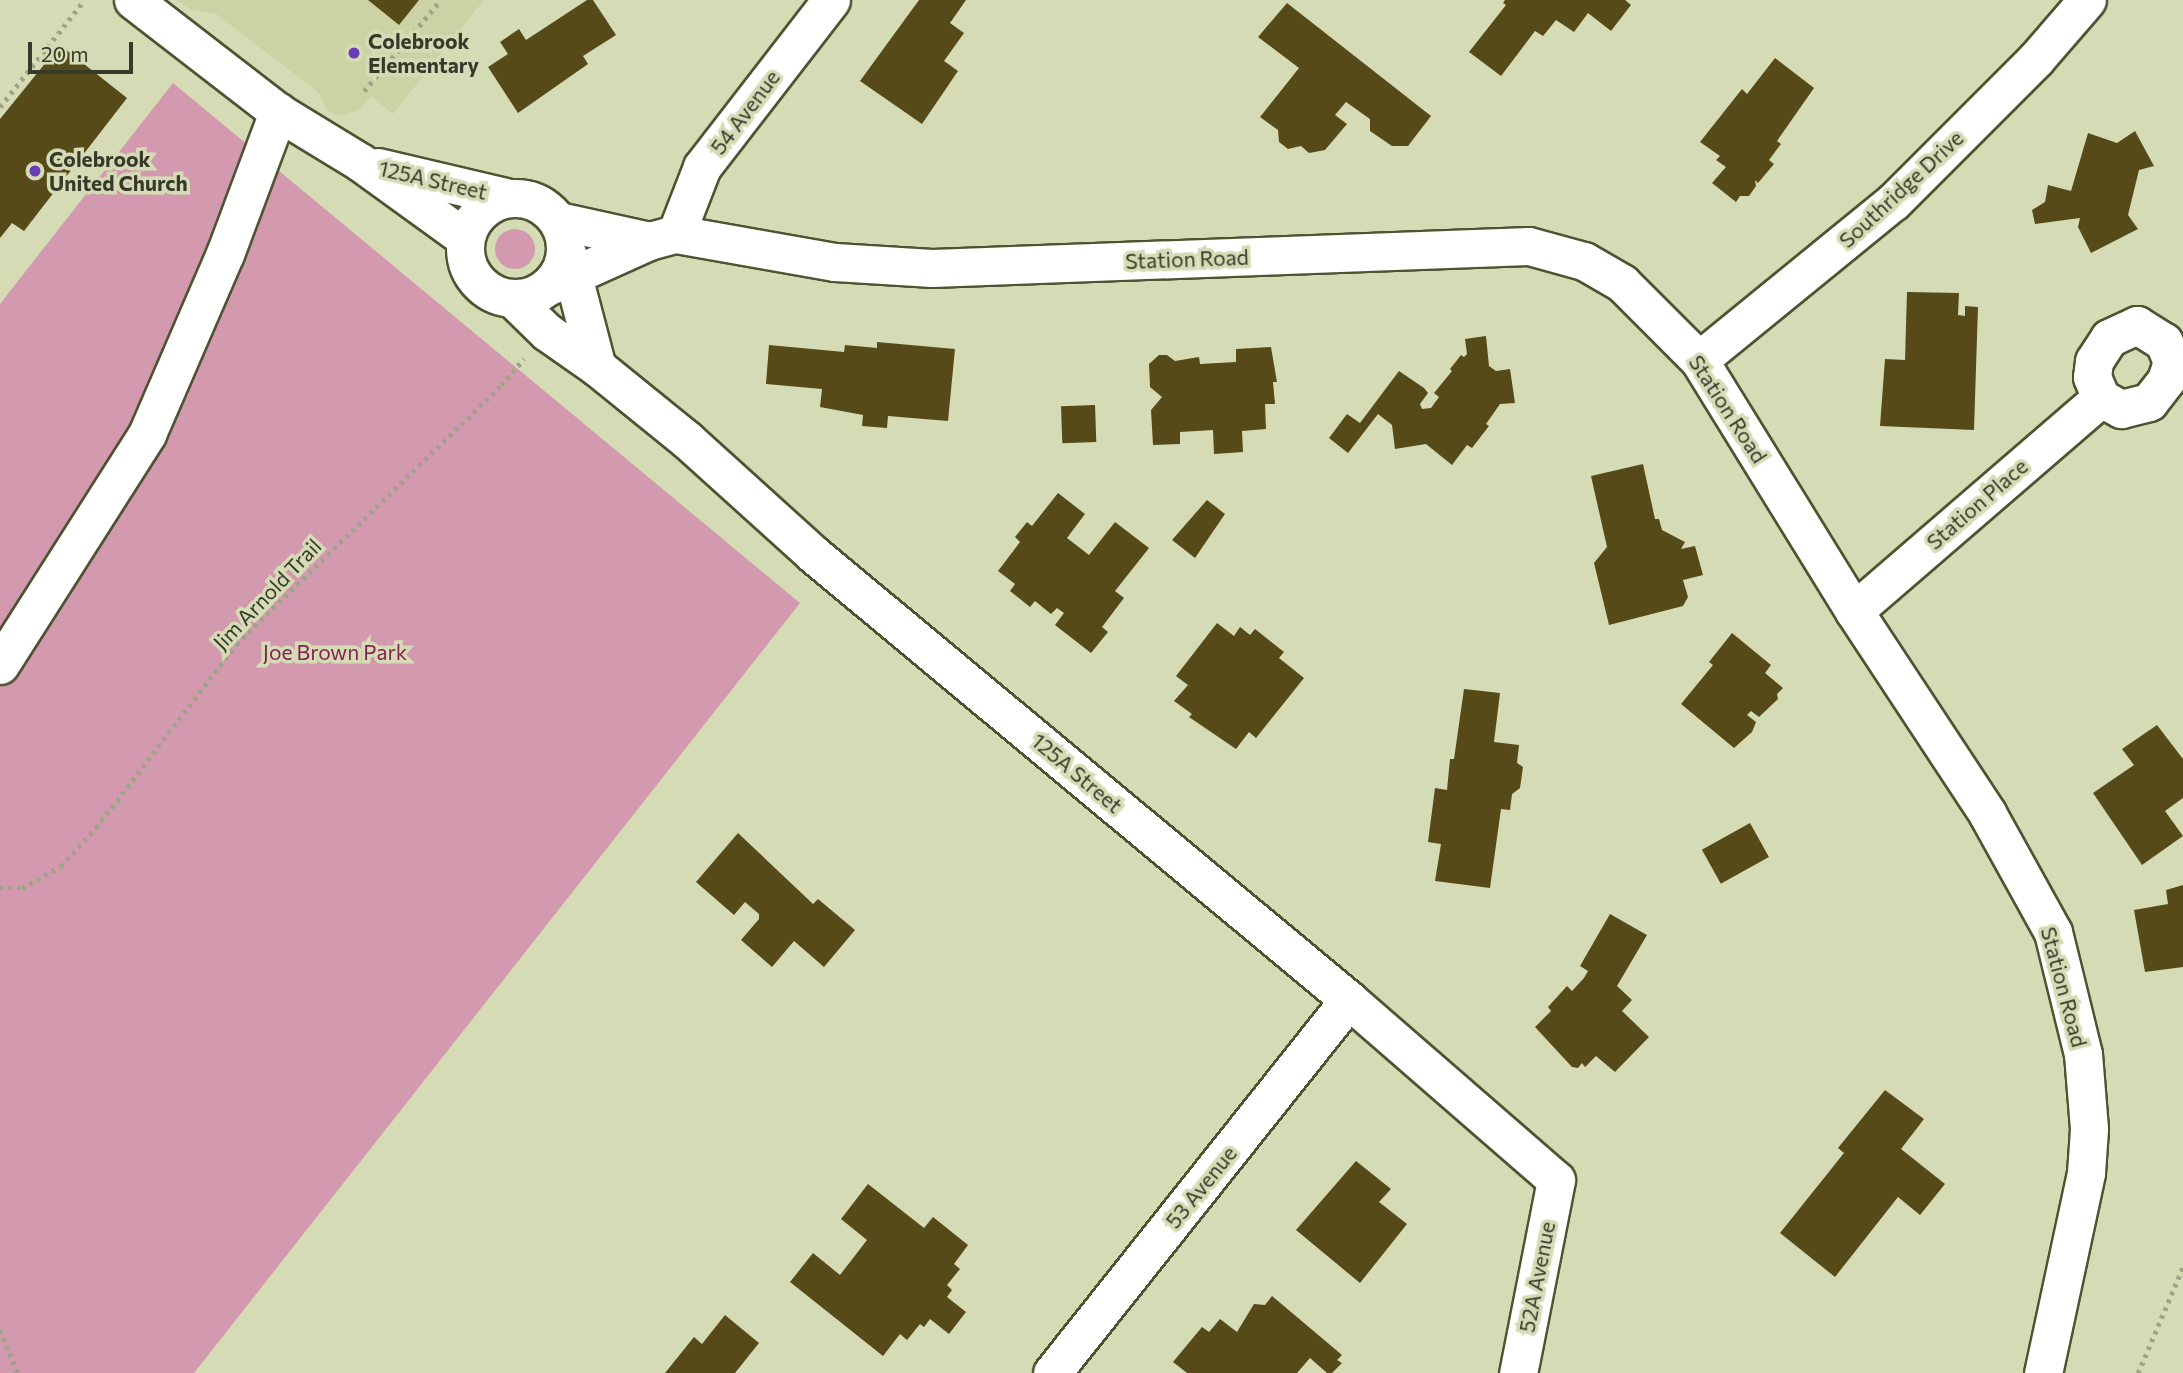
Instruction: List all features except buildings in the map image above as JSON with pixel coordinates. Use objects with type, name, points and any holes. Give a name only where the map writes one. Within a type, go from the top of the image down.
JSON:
[{"type":"street","name":"125A Street","points":[[133,0],[278,112],[360,162],[465,238]]},
{"type":"street","name":"54 Avenue","points":[[663,238],[702,167],[831,0]]},
{"type":"street","name":"Southridge Drive","points":[[1699,360],[1894,202],[2036,59],[2087,0]]},
{"type":"street","points":[[0,665],[147,434],[225,254],[278,112]]},
{"type":"street","name":"125A Street","points":[[360,162],[506,197]]},
{"type":"street","points":[[597,367],[561,257],[538,204],[506,197],[480,212],[465,238],[467,265],[474,279],[498,296],[512,298],[529,297],[561,257],[663,238]]},
{"type":"street","name":"Station Road","points":[[561,257],[663,238],[835,262],[932,268],[1528,246],[1584,261],[1622,283],[1699,360],[1854,611],[1987,813],[2053,932],[2083,1054],[2089,1129],[2086,1173],[2043,1373]]},
{"type":"street","name":"125A Street","points":[[512,298],[547,332],[597,367],[687,440],[813,554],[1349,1000],[1556,1180]]},
{"type":"street","name":"Station Place","points":[[1854,611],[2101,398]]},
{"type":"street","name":"53 Avenue","points":[[1052,1373],[1349,1000]]},
{"type":"street","name":"52A Avenue","points":[[1518,1373],[1556,1180]]},
{"type":"path","points":[[364,92],[441,0]]},
{"type":"path","points":[[0,107],[82,3]]},
{"type":"path","name":"Jim Arnold Trail","points":[[0,888],[22,887],[61,866],[96,828],[236,644],[501,385],[527,355]]},
{"type":"path","points":[[2138,1373],[2183,1267]]},
{"type":"path","points":[[0,1330],[18,1373]]},
{"type":"shaded area","name":"Colebrook Elementary","points":[[177,0],[484,0],[393,114],[371,96],[359,110],[340,116],[328,111],[319,93],[215,13],[190,10]]},
{"type":"green space","name":"Joe Brown Park","points":[[173,83],[800,603],[194,1373],[0,1373],[0,304]]},
{"type":"green space","points":[[515,229],[523,230],[529,235],[534,241],[534,257],[529,263],[523,268],[515,269],[507,268],[501,263],[496,257],[495,249],[496,241],[501,235],[507,230]]},
{"type":"place","name":"Colebrook Elementary","points":[[354,53]]},
{"type":"place","name":"Colebrook United Church","points":[[35,171]]}]
